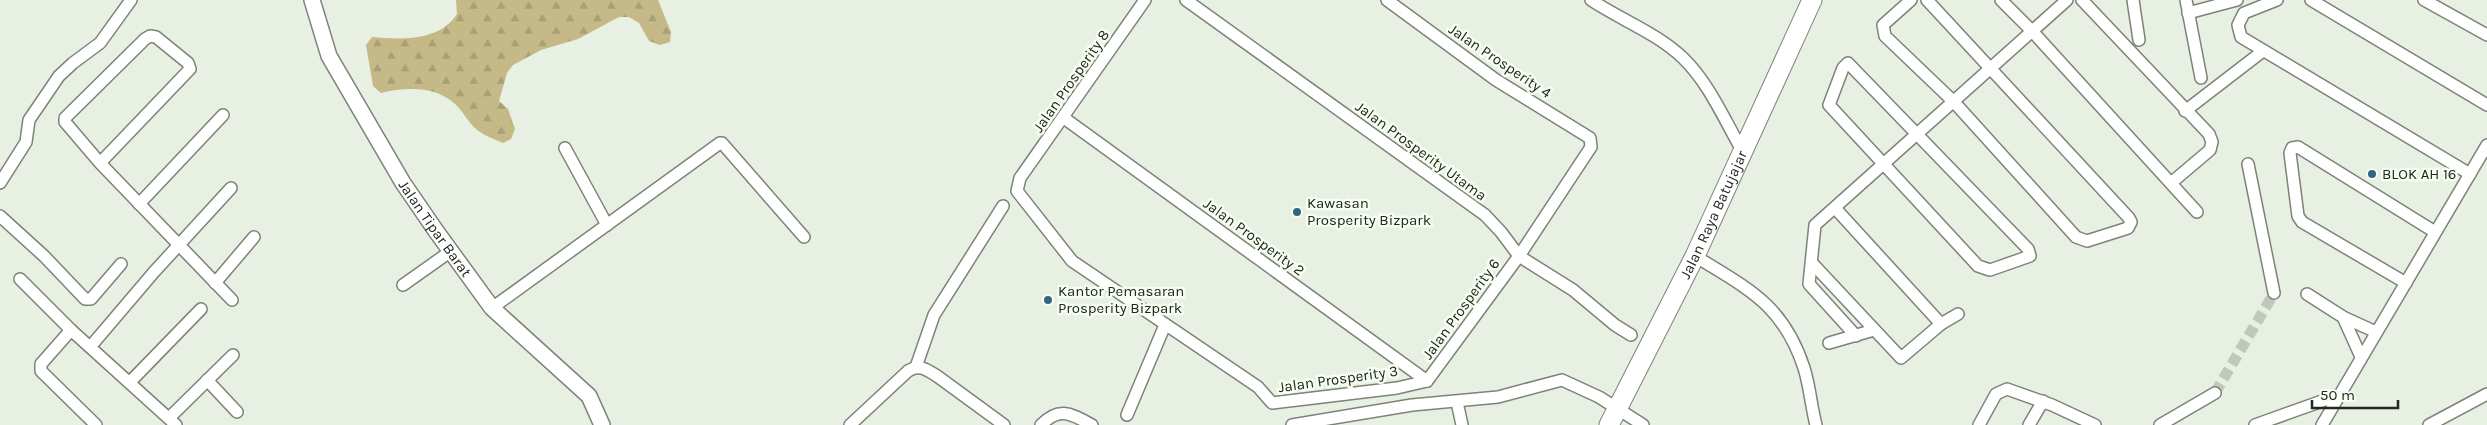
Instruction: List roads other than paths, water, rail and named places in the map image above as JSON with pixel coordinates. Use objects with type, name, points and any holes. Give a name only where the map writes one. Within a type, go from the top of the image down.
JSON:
[{"type":"highway","name":"Jalan Raya Batujajar","points":[[1609,425],[1695,256],[1812,0]]},
{"type":"street","points":[[0,183],[26,142],[29,120],[60,76],[73,63],[100,43],[131,0]]},
{"type":"street","name":"Jalan Tipar Barat","points":[[312,0],[329,56],[403,183],[492,308],[582,388],[594,404],[602,425]]},
{"type":"street","name":"Jalan Prosperity 8","points":[[1020,178],[1064,118],[1145,0]]},
{"type":"street","name":"Jalan Prosperity Utama","points":[[1186,0],[1485,215],[1519,256],[1573,290],[1615,325],[1631,334]]},
{"type":"street","name":"Jalan Prosperity 4","points":[[1387,0],[1496,80],[1574,126],[1590,138],[1590,147]]},
{"type":"street","points":[[1592,0],[1666,44],[1682,57],[1697,73],[1743,152]]},
{"type":"street","points":[[1912,0],[1883,25],[1883,32],[1954,102],[2081,240],[2087,241],[2128,228],[2131,222],[2129,218],[1927,0]]},
{"type":"street","points":[[2001,0],[2032,31],[2198,212]]},
{"type":"street","points":[[1856,336],[1810,285],[1815,225],[2067,0]]},
{"type":"street","points":[[2082,0],[2185,111],[2209,134],[2212,147],[2171,183]]},
{"type":"street","points":[[2133,0],[2139,40]]},
{"type":"street","points":[[2186,0],[2201,78]]},
{"type":"street","points":[[2188,13],[2237,0]]},
{"type":"street","points":[[2277,0],[2249,9],[2240,17],[2238,25],[2241,37],[2470,174]]},
{"type":"street","points":[[2311,0],[2487,105]]},
{"type":"street","points":[[2424,0],[2487,35]]},
{"type":"street","points":[[100,163],[190,69],[188,63],[156,37],[150,36],[145,39],[65,118],[66,125],[100,163],[232,300]]},
{"type":"street","points":[[2185,111],[2263,51]]},
{"type":"street","points":[[1845,64],[1851,65],[1918,134],[2028,249],[2030,256],[1990,270],[1978,266],[1882,165],[1829,105],[1845,64]]},
{"type":"street","points":[[139,204],[223,115]]},
{"type":"street","name":"Jalan Prosperity 2","points":[[1064,118],[1426,381]]},
{"type":"street","points":[[492,308],[721,143],[804,238]]},
{"type":"street","points":[[2322,425],[2487,145]]},
{"type":"street","points":[[2406,283],[2302,222],[2298,216],[2290,153],[2292,148],[2298,146],[2436,232]]},
{"type":"street","name":"Jalan Prosperity 6","points":[[1426,381],[1519,256],[1590,147]]},
{"type":"street","points":[[565,148],[607,225]]},
{"type":"street","points":[[2248,164],[2274,293]]},
{"type":"street","name":"Jalan Prosperity 3","points":[[1020,178],[1017,191],[1072,261],[1258,387],[1272,403],[1397,388],[1426,381]]},
{"type":"street","points":[[91,346],[154,272],[180,246],[231,188]]},
{"type":"street","points":[[916,367],[934,315],[1003,206]]},
{"type":"street","points":[[1834,208],[1941,324]]},
{"type":"street","points":[[0,216],[44,256],[85,299],[91,299],[121,264]]},
{"type":"street","points":[[215,283],[254,237]]},
{"type":"street","points":[[403,285],[451,252]]},
{"type":"street","points":[[1695,256],[1753,291],[1771,308],[1796,346],[1804,369],[1816,425]]},
{"type":"street","points":[[1812,263],[1901,358],[1941,324],[1958,314]]},
{"type":"street","points":[[20,279],[71,330],[91,346],[172,422],[207,380],[232,355]]},
{"type":"street","points":[[2307,294],[2342,317],[2376,332]]},
{"type":"street","points":[[130,382],[201,309]]},
{"type":"street","points":[[2342,317],[2361,358]]},
{"type":"street","points":[[1127,415],[1165,324]]},
{"type":"street","points":[[71,330],[41,364],[41,371],[96,425]]},
{"type":"street","points":[[1829,343],[1874,330]]},
{"type":"street","points":[[850,425],[908,371],[916,367],[926,369],[937,376],[1004,425]]},
{"type":"street","points":[[207,380],[237,412]]},
{"type":"street","points":[[1292,425],[1412,405],[1498,397],[1562,380],[1580,387],[1618,407],[1644,425]]},
{"type":"street","points":[[1978,425],[1996,394],[2002,389],[2010,389],[2043,401],[2095,425]]},
{"type":"street","points":[[2160,425],[2215,393]]},
{"type":"street","points":[[2429,425],[2487,394]]},
{"type":"street","points":[[2255,425],[2339,395]]},
{"type":"street","points":[[2029,425],[2043,401]]},
{"type":"street","points":[[1457,402],[1462,425]]},
{"type":"street","points":[[1041,425],[1056,414],[1063,413],[1075,416],[1092,425]]},
{"type":"tunnel","points":[[2215,393],[2274,293]]},
{"type":"place","name":"BLOK AH 16","points":[[2372,174]]},
{"type":"place","name":"Kawasan Prosperity Bizpark","points":[[1297,212]]},
{"type":"place","name":"Kantor Pemasaran Prosperity Bizpark","points":[[1048,300]]}]
